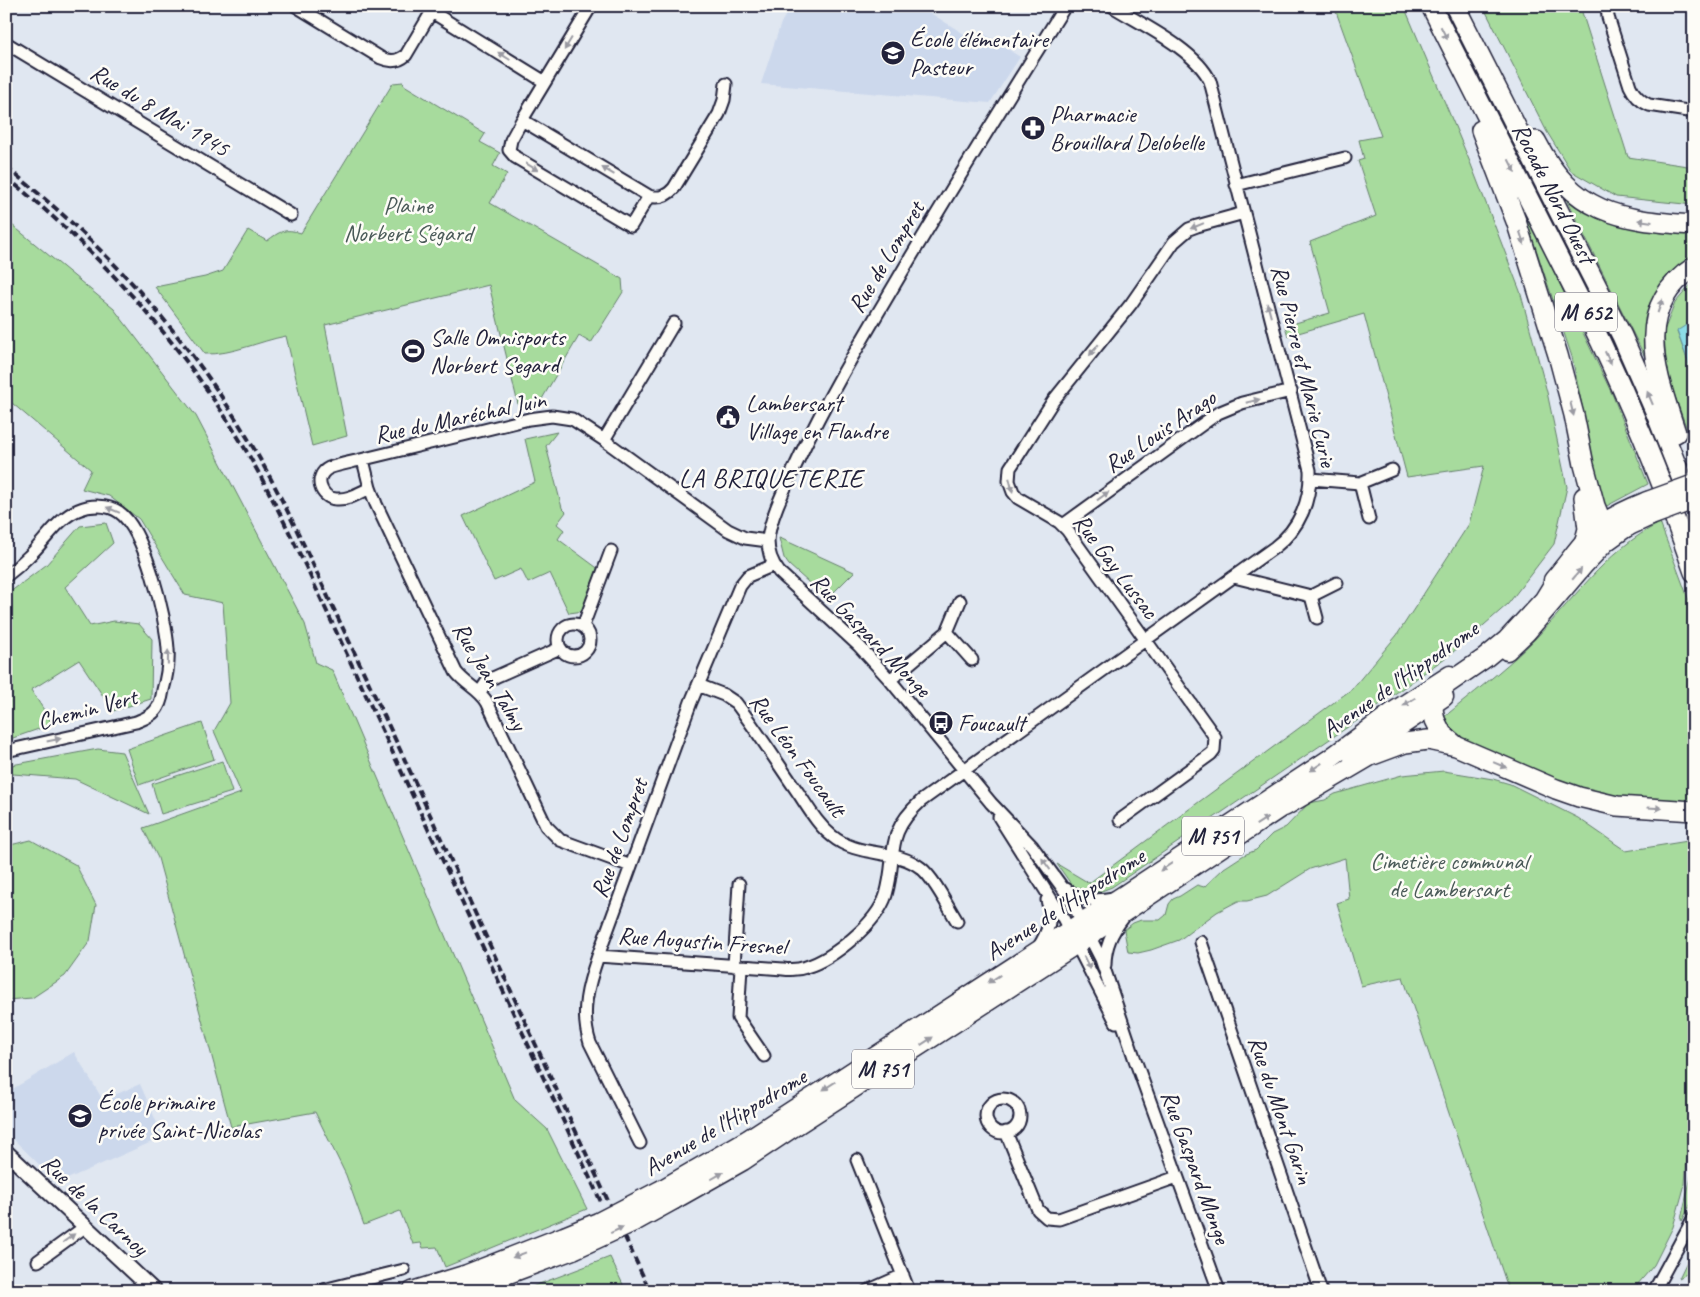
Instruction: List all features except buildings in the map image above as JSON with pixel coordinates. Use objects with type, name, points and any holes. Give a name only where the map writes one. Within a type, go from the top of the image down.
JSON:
[{"type":"highway","name":"Rocade Nord Ouest","points":[[1430,6],[1590,320],[1622,388],[1667,498],[1694,572]]},
{"type":"highway","name":"Rocade Nord Ouest","points":[[1455,7],[1622,336],[1694,508]]},
{"type":"highway","points":[[1455,7],[1516,103],[1545,157],[1576,194],[1596,207],[1625,217],[1649,222],[1694,225]]},
{"type":"highway","points":[[1458,60],[1480,127],[1516,221],[1550,328],[1574,415],[1595,506],[1600,518],[1608,525],[1628,527]]},
{"type":"highway","points":[[1694,267],[1677,279],[1661,301],[1656,319],[1654,342],[1662,387],[1679,442],[1694,503]]},
{"type":"highway","points":[[1584,465],[1583,491],[1588,529],[1585,540]]},
{"type":"highway","points":[[1562,569],[1544,600],[1528,618],[1485,658],[1442,688],[1437,694],[1433,709],[1437,727],[1447,740],[1456,746],[1580,798],[1617,806],[1694,811]]},
{"type":"highway","points":[[1284,806],[1370,756],[1394,746],[1419,740],[1428,740],[1456,746]]},
{"type":"main road","name":"Avenue de l'Hippodrome","points":[[1130,899],[1284,806],[1488,667],[1519,641],[1596,552],[1649,508],[1694,484]]},
{"type":"main road","name":"Avenue de l'Hippodrome","points":[[463,1291],[568,1243],[630,1206],[668,1195],[742,1161],[1130,899],[1394,711],[1486,649],[1509,630],[1536,601],[1585,540],[1604,522],[1624,511],[1694,500]]},
{"type":"main road","name":"Avenue de l'Hippodrome","points":[[668,1195],[748,1139],[1035,952],[1079,933]]},
{"type":"main road","name":"Avenue de l'Hippodrome","points":[[412,1291],[568,1243]]},
{"type":"street","points":[[296,6],[381,58],[393,61],[406,55],[433,9],[545,82]]},
{"type":"street","points":[[591,6],[510,140],[508,147],[510,152],[523,162],[631,226],[650,196]]},
{"type":"street","name":"Rue de Lompret","points":[[768,541],[770,528],[781,499],[825,404],[948,195],[1065,6]]},
{"type":"street","name":"Rue Pierre et Marie Curie","points":[[964,770],[1283,541],[1295,527],[1307,500],[1311,479],[1306,449],[1213,91],[1206,73],[1187,53],[1112,6]]},
{"type":"street","points":[[1607,7],[1608,17],[1635,96],[1643,103],[1649,105],[1694,112]]},
{"type":"street","name":"Rue du 8 Mai 1945","points":[[6,42],[291,215]]},
{"type":"street","points":[[522,120],[650,196],[657,198],[664,196],[674,188],[719,114],[724,100],[726,84]]},
{"type":"street","points":[[1236,185],[1345,158]]},
{"type":"street","name":"Rue Gay Lussac","points":[[1120,820],[1211,754],[1214,750],[1215,737],[1072,536],[1063,525],[1018,498],[1013,492],[1009,474],[1014,462],[1053,400],[1132,304],[1166,253],[1180,236],[1197,226],[1244,213]]},
{"type":"street","points":[[604,440],[674,323]]},
{"type":"street","name":"Rue Louis Arago","points":[[1063,525],[1218,413],[1242,403],[1290,391]]},
{"type":"street","name":"Rue du Maréchal Juin","points":[[370,488],[353,496],[334,499],[327,496],[320,486],[320,479],[328,468],[529,419],[552,416],[566,417],[604,440],[728,530],[745,538],[768,541]]},
{"type":"street","name":"Rue Jean Talmy","points":[[363,460],[370,488],[456,672],[460,678],[480,692],[487,702],[546,826],[560,840],[631,866]]},
{"type":"street","points":[[1311,479],[1360,483],[1392,470]]},
{"type":"street","points":[[1360,483],[1369,519]]},
{"type":"street","name":"Chemin Vert","points":[[6,576],[29,556],[69,514],[91,507],[113,508],[129,523],[141,544],[154,581],[165,625],[168,667],[161,701],[156,710],[147,718],[6,751]]},
{"type":"street","name":"Rue Gaspard Monge","points":[[768,541],[770,556],[774,565],[785,578],[859,646],[890,680],[991,803],[1024,837],[1062,886],[1079,933],[1134,1057]]},
{"type":"street","points":[[583,626],[611,551]]},
{"type":"street","name":"Rue de Lompret","points":[[640,1143],[590,1043],[585,1016],[587,995],[598,956],[698,684],[743,581],[748,576],[774,565]]},
{"type":"street","points":[[1234,577],[1311,596],[1337,583]]},
{"type":"street","points":[[1311,596],[1317,618]]},
{"type":"street","points":[[890,680],[947,632],[960,601]]},
{"type":"street","points":[[574,624],[583,626],[589,633],[589,647],[577,656],[567,655],[560,648],[558,640],[563,628],[574,624]]},
{"type":"street","points":[[947,632],[972,660]]},
{"type":"street","points":[[480,692],[486,683],[495,676],[560,648]]},
{"type":"street","name":"Rue Léon Foucault","points":[[698,684],[724,695],[736,703],[813,814],[830,835],[855,849],[892,856],[915,864],[926,872],[957,922]]},
{"type":"street","name":"Rue Augustin Fresnel","points":[[598,956],[790,970],[805,968],[821,960],[847,944],[872,919],[882,903],[888,886],[898,829],[908,813],[921,801],[964,770]]},
{"type":"street","name":"Rue Gaspard Monge","points":[[991,803],[1036,876],[1105,971],[1218,1291]]},
{"type":"street","points":[[1035,952],[1046,934],[1051,920],[1049,906],[1036,876]]},
{"type":"street","points":[[739,884],[738,1018],[764,1056]]},
{"type":"street","points":[[1062,886],[1074,895],[1091,900],[1130,899],[1126,914],[1111,936],[1105,953],[1105,971]]},
{"type":"street","name":"Rue du Mont Garin","points":[[1201,942],[1321,1291]]},
{"type":"street","points":[[1006,1132],[1038,1210],[1047,1218],[1059,1219],[1177,1177]]},
{"type":"street","name":"Rue de la Carnoy","points":[[6,1152],[154,1291]]},
{"type":"street","points":[[857,1160],[909,1291]]},
{"type":"street","points":[[1654,1291],[1694,1217]]},
{"type":"street","points":[[38,1261],[86,1226]]},
{"type":"street","points":[[319,1291],[404,1270]]},
{"type":"street","points":[[867,1291],[903,1275]]},
{"type":"shaded area","name":"École élémentaire Pasteur","points":[[791,6],[919,6],[977,42],[983,33],[1020,57],[990,103],[761,84],[781,23]]},
{"type":"shaded area","name":"École primaire privée Saint-Nicolas","points":[[74,1052],[103,1100],[140,1084],[163,1137],[58,1183],[6,1132],[6,1093]]},
{"type":"green space","points":[[1334,6],[1404,6],[1470,162],[1520,291],[1547,392],[1567,487],[1554,544],[1508,604],[1452,653],[1361,718],[1112,887],[1099,892],[1082,890],[1071,884],[1057,864],[1089,883],[1352,689],[1397,635],[1469,524],[1484,466],[1407,477],[1364,314],[1288,336],[1285,326],[1330,313],[1310,242],[1376,216],[1358,161],[1364,159],[1359,140],[1381,136]]},
{"type":"green space","points":[[1483,6],[1580,6],[1628,157],[1694,167],[1694,205],[1616,197],[1571,171],[1547,132]]},
{"type":"green space","name":"Plaine Norbert Ségard","points":[[403,82],[404,85],[485,134],[480,142],[500,153],[493,166],[507,174],[490,203],[622,279],[623,292],[591,343],[579,336],[539,404],[519,408],[489,285],[325,325],[347,436],[312,446],[286,336],[235,350],[205,354],[155,287],[205,277],[223,271],[248,230],[267,241],[283,231],[301,233],[393,83]]},
{"type":"green space","points":[[1511,181],[1613,396],[1648,484],[1603,508],[1572,357]]},
{"type":"green space","points":[[1564,195],[1600,218],[1694,231],[1694,260],[1663,284],[1645,318],[1646,359]]},
{"type":"green space","points":[[6,220],[114,309],[196,416],[305,624],[316,663],[332,670],[515,1100],[547,1129],[587,1209],[445,1267],[437,1247],[423,1248],[421,1243],[413,1244],[400,1211],[364,1225],[346,1175],[315,1112],[231,1127],[158,858],[143,828],[241,793],[214,731],[230,703],[223,603],[185,595],[139,519],[109,496],[82,489],[91,470],[6,398]]},
{"type":"green space","points":[[1694,281],[1694,320],[1677,332],[1694,378],[1694,448],[1671,386],[1666,366],[1664,331],[1675,303]]},
{"type":"green space","points":[[557,432],[546,446],[562,508],[566,512],[557,524],[564,530],[558,539],[600,570],[584,611],[569,613],[550,573],[528,583],[521,569],[494,581],[463,516],[535,482],[525,439]]},
{"type":"green space","points":[[106,523],[113,543],[65,587],[90,626],[114,621],[139,624],[152,639],[151,699],[113,711],[79,660],[31,690],[53,724],[6,739],[6,704],[10,702],[6,698],[6,595],[46,565],[80,526]]},
{"type":"green space","points":[[1660,523],[1694,614],[1694,804],[1614,799],[1574,789],[1447,731],[1444,717],[1528,646],[1605,563],[1640,534]]},
{"type":"green space","points":[[779,538],[854,572],[827,599],[789,565],[784,558]]},
{"type":"green space","points":[[202,723],[214,759],[139,785],[127,749]]},
{"type":"green space","points":[[98,749],[122,752],[149,814],[75,779],[13,774],[6,777],[6,766]]},
{"type":"green space","points":[[222,761],[232,792],[161,814],[152,784]]},
{"type":"green space","name":"Cimetière communal de Lambersart","points":[[1444,771],[1493,779],[1510,784],[1578,818],[1626,851],[1694,840],[1694,1150],[1687,1158],[1685,1184],[1673,1227],[1654,1265],[1632,1291],[1509,1291],[1403,977],[1361,986],[1337,903],[1349,899],[1345,858],[1310,869],[1267,896],[1247,901],[1238,901],[1217,912],[1179,940],[1151,950],[1138,953],[1128,952],[1124,930],[1141,920],[1160,920],[1166,915],[1169,904],[1173,899],[1197,885],[1204,887],[1224,868],[1244,855],[1256,850],[1272,834],[1286,827],[1309,803],[1325,800],[1335,794],[1402,775]]},
{"type":"green space","points":[[31,840],[76,865],[96,905],[90,941],[65,976],[32,998],[6,1000],[6,846]]},
{"type":"green space","points":[[1694,1164],[1694,1197],[1682,1221],[1681,1219]]},
{"type":"green space","points":[[1694,1247],[1694,1270],[1679,1278]]},
{"type":"green space","points":[[610,1257],[626,1291],[521,1291]]},
{"type":"water","points":[[1694,320],[1694,378],[1677,331]]},
{"type":"railway","points":[[6,167],[74,225],[136,288],[192,356],[218,392],[254,449],[288,512],[650,1291]]},
{"type":"railway","points":[[6,177],[94,255],[147,312],[172,342],[218,406],[243,445],[307,569],[601,1202]]},
{"type":"place","name":"École élémentaire Pasteur","points":[[893,53]]},
{"type":"place","name":"Pharmacie Brouillard Delobelle","points":[[1033,128]]},
{"type":"place","name":"Salle Omnisports Norbert Segard","points":[[413,351]]},
{"type":"place","name":"Lambersart Village en Flandre","points":[[728,417]]},
{"type":"place","name":"Foucault","points":[[941,723]]},
{"type":"place","name":"École primaire privée Saint-Nicolas","points":[[80,1116]]},
{"type":"district","name":"LA BRIQUETERIE","points":[[771,478]]}]
